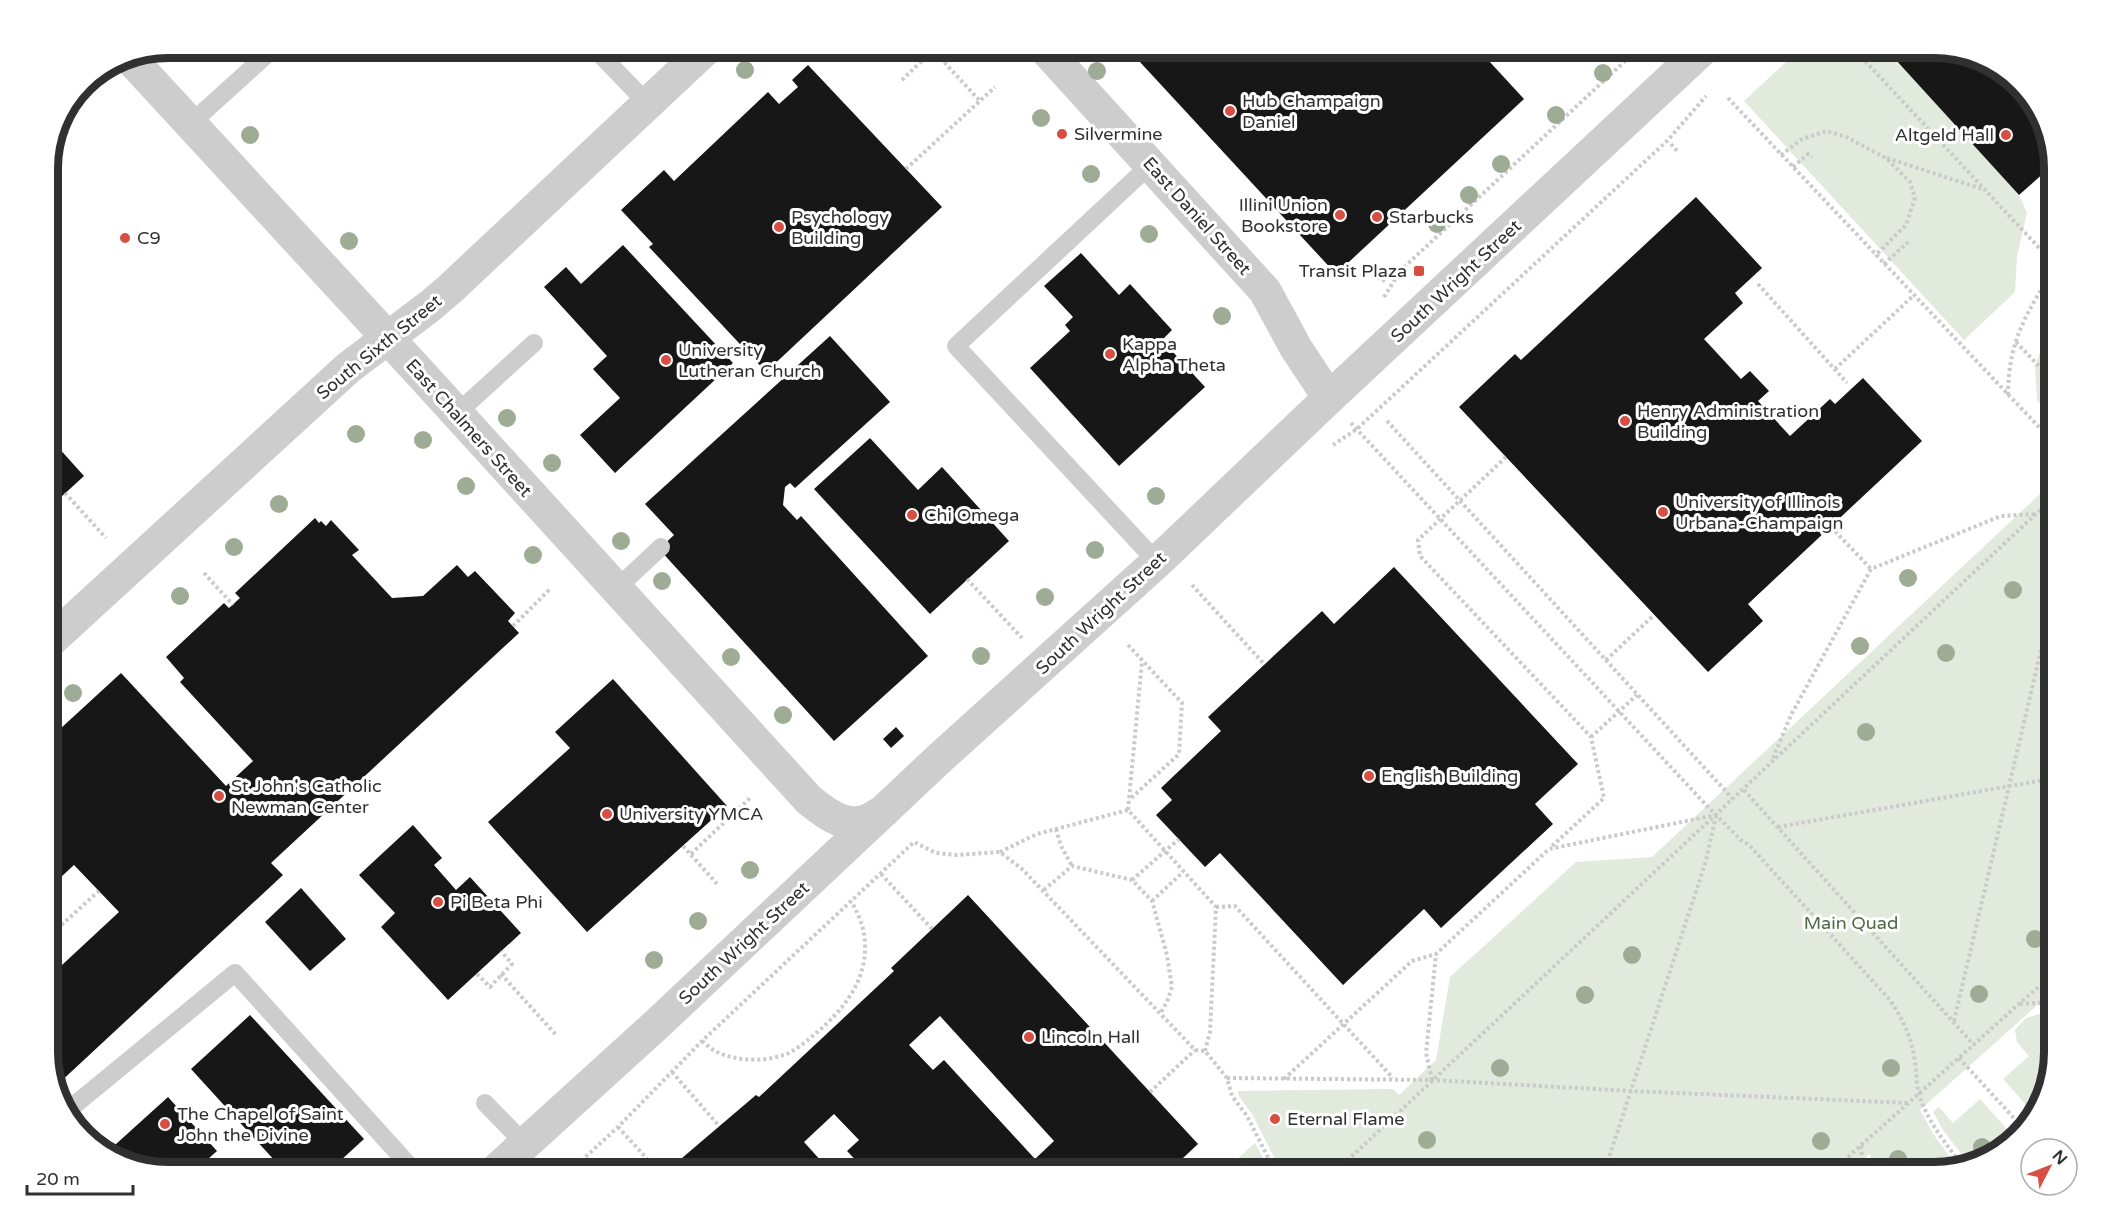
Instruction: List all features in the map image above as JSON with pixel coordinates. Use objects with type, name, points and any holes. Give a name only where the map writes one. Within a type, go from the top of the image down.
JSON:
[{"type":"street","name":"South Sixth Street","points":[[59,633],[348,368],[443,295],[696,58]]},
{"type":"street","name":"East Daniel Street","points":[[1053,58],[1265,291],[1296,348],[1329,398]]},
{"type":"street","name":"South Wright Street","points":[[504,1162],[1157,562],[1693,58]]},
{"type":"street","name":"East Chalmers Street","points":[[135,63],[809,800],[825,813],[849,822],[863,822],[885,810]]},
{"type":"street","name":"East Chalmers Street","points":[[809,800],[823,835],[823,870]]},
{"type":"lane","points":[[190,124],[263,58]]},
{"type":"lane","points":[[604,58],[648,104]]},
{"type":"lane","points":[[1150,165],[956,346],[1157,562]]},
{"type":"lane","points":[[456,414],[534,343]]},
{"type":"lane","points":[[616,589],[661,547]]},
{"type":"lane","points":[[73,1106],[235,973],[407,1162]]},
{"type":"lane","points":[[485,1103],[524,1143]]},
{"type":"path","points":[[902,80],[925,58]]},
{"type":"path","points":[[941,58],[980,100]]},
{"type":"path","points":[[1380,307],[1390,285],[1401,270],[1629,58]]},
{"type":"path","points":[[1862,58],[2044,255]]},
{"type":"path","points":[[906,169],[995,87]]},
{"type":"path","points":[[1332,446],[1357,429],[1683,126],[1710,91]]},
{"type":"path","points":[[1728,98],[2044,433]]},
{"type":"path","points":[[1781,155],[1802,139],[1827,131],[1846,137],[1886,158],[1984,189]]},
{"type":"path","points":[[1671,144],[1678,152]]},
{"type":"path","points":[[1793,167],[1808,154],[1812,157]]},
{"type":"path","points":[[1875,256],[1906,225],[1915,198],[1910,182],[1886,158]]},
{"type":"path","points":[[1884,264],[1908,242]]},
{"type":"path","points":[[1377,277],[1385,281]]},
{"type":"path","points":[[1758,284],[1847,383]]},
{"type":"path","points":[[2008,396],[2008,371],[2016,342],[2025,316],[2044,285]]},
{"type":"path","points":[[1834,369],[1913,296]]},
{"type":"path","points":[[2016,342],[2044,372]]},
{"type":"path","points":[[1329,398],[1619,712],[1741,840],[1749,845],[1895,1007],[1911,1040],[1919,1093],[1935,1127],[1958,1160]]},
{"type":"path","points":[[1387,421],[1734,799]]},
{"type":"path","points":[[1284,1080],[1412,961],[1436,954],[1604,798],[1591,737],[1420,556],[1418,540],[1506,457]]},
{"type":"path","points":[[65,493],[106,538]]},
{"type":"path","points":[[1346,1162],[2044,507]]},
{"type":"path","points":[[1772,760],[1791,715],[1871,569],[2001,516],[2037,514]]},
{"type":"path","points":[[1832,527],[1871,569]]},
{"type":"path","points":[[204,573],[233,605]]},
{"type":"path","points":[[967,579],[1045,664]]},
{"type":"path","points":[[1192,585],[1264,664]]},
{"type":"path","points":[[513,626],[550,589]]},
{"type":"path","points":[[1606,660],[1654,615]]},
{"type":"path","points":[[1954,1021],[2044,639]]},
{"type":"path","points":[[1128,645],[1182,703],[1179,754],[1129,800]]},
{"type":"path","points":[[1142,660],[1128,810],[1216,907],[1210,1032],[1205,1052]]},
{"type":"path","points":[[1591,737],[1637,695]]},
{"type":"path","points":[[1777,827],[2044,780]]},
{"type":"path","points":[[1744,790],[1974,1045]]},
{"type":"path","points":[[691,854],[750,798]]},
{"type":"path","points":[[580,1162],[618,1127],[702,1041],[914,842],[936,853],[957,855],[1000,852],[1037,834],[1128,810]]},
{"type":"path","points":[[1549,849],[1717,815]]},
{"type":"path","points":[[1608,1162],[1705,864],[1717,815]]},
{"type":"path","points":[[1056,829],[1072,866]]},
{"type":"path","points":[[1132,880],[1179,839]]},
{"type":"path","points":[[683,846],[718,885]]},
{"type":"path","points":[[1000,852],[1023,869],[1044,890],[1195,1050],[1205,1052],[1227,1078],[1232,1096],[1247,1116],[1270,1162]]},
{"type":"path","points":[[1072,866],[1132,880],[1152,901],[1167,954],[1172,987],[1160,1014]]},
{"type":"path","points":[[1044,890],[1072,866]]},
{"type":"path","points":[[1152,901],[1183,872]]},
{"type":"path","points":[[881,874],[932,929]]},
{"type":"path","points":[[59,927],[99,891]]},
{"type":"path","points":[[702,1041],[716,1052],[732,1057],[769,1058],[789,1053],[827,1024],[854,990],[863,962],[865,946],[863,929],[851,901]]},
{"type":"path","points":[[1216,907],[1234,906],[1393,1078]]},
{"type":"path","points":[[477,974],[489,987],[512,964],[501,951]]},
{"type":"path","points":[[1432,1080],[1426,1053],[1436,954]]},
{"type":"path","points":[[501,974],[557,1036]]},
{"type":"path","points":[[1842,1162],[2044,982]]},
{"type":"path","points":[[2019,1004],[2044,1005]]},
{"type":"path","points":[[827,1024],[831,1029]]},
{"type":"path","points":[[1149,1092],[1195,1050]]},
{"type":"path","points":[[1959,1058],[2019,1122]]},
{"type":"path","points":[[672,1072],[719,1126]]},
{"type":"path","points":[[1227,1078],[1284,1080],[1393,1078],[1908,1103]]},
{"type":"path","points":[[618,1127],[650,1162]]},
{"type":"path","points":[[1861,1145],[1862,1162]]},
{"type":"green space","points":[[1790,58],[1895,58],[2019,195],[2027,213],[2017,256],[2015,292],[1964,340],[1744,101]]},
{"type":"green space","points":[[2044,342],[2044,402],[2041,404],[2037,401],[2035,366]]},
{"type":"green space","name":"Main Quad","points":[[2044,490],[2044,999],[1920,1110],[1953,1161],[1869,1162],[1871,1156],[1869,1154],[1861,1162],[1276,1162],[1252,1114],[1238,1095],[1238,1091],[1393,1089],[1399,1095],[1436,1060],[1450,977],[1576,862],[1652,857]]},
{"type":"green space","points":[[2044,1012],[2044,1067],[2041,1081],[2029,1108],[2003,1079],[2029,1056],[2017,1042],[2015,1030],[2026,1018]]},
{"type":"green space","points":[[1980,1099],[2010,1132],[1989,1148],[1965,1158],[1943,1130],[1933,1112],[1939,1107],[1953,1123]]},
{"type":"green space","points":[[1255,1143],[1265,1162],[1234,1162]]},
{"type":"building","name":"Illini Union Bookstore","points":[[1136,58],[1486,58],[1524,99],[1336,274]]},
{"type":"building","name":"Altgeld Hall","points":[[1894,58],[1934,58],[1963,62],[1989,73],[2012,91],[2030,114],[2036,127],[2041,140],[2044,162],[2044,173],[2019,195]]},
{"type":"building","name":"Psychology Building","points":[[808,65],[942,207],[766,372],[649,247],[653,244],[621,210],[664,170],[674,181],[768,92],[779,104],[798,87],[792,80]]},
{"type":"building","name":"Henry Administration Building","points":[[1696,197],[1762,268],[1735,293],[1743,303],[1704,339],[1741,379],[1750,371],[1769,391],[1758,401],[1790,436],[1830,399],[1835,404],[1863,378],[1922,441],[1748,604],[1763,621],[1708,672],[1459,407],[1515,354],[1521,360]]},
{"type":"building","name":"University Lutheran Church","points":[[623,245],[733,363],[615,473],[580,435],[620,398],[593,369],[607,356],[544,287],[566,267],[581,284]]},
{"type":"building","name":"Kappa Alpha Theta","points":[[1081,253],[1119,295],[1130,284],[1172,330],[1162,340],[1205,387],[1119,466],[1030,368],[1070,331],[1065,325],[1073,317],[1044,286]]},
{"type":"building","points":[[830,336],[890,402],[795,488],[790,483],[785,487],[783,505],[797,520],[801,516],[928,656],[834,741],[659,549],[674,535],[645,504]]},
{"type":"building","name":"Chi Omega","points":[[870,438],[918,490],[942,467],[1009,541],[930,614],[814,489]]},
{"type":"building","points":[[59,448],[84,476],[59,499]]},
{"type":"building","name":"St John's Catholic Newman Center","points":[[315,518],[326,526],[331,520],[359,550],[352,555],[392,598],[423,596],[457,565],[468,577],[475,571],[515,613],[508,621],[519,633],[271,863],[283,875],[62,1080],[59,1059],[59,968],[119,912],[74,865],[59,879],[59,730],[121,673],[226,786],[253,761],[180,682],[184,678],[166,657],[224,603],[229,608],[240,598],[235,593]]},
{"type":"building","name":"English Building","points":[[1394,567],[1578,764],[1535,804],[1553,824],[1441,928],[1424,909],[1343,985],[1220,853],[1205,867],[1156,815],[1172,800],[1161,788],[1221,731],[1208,717],[1322,611],[1334,624]]},
{"type":"building","name":"University YMCA","points":[[613,679],[727,806],[587,932],[488,822],[570,748],[555,732]]},
{"type":"building","points":[[896,727],[904,736],[891,748],[883,739]]},
{"type":"building","name":"Pi Beta Phi","points":[[413,825],[442,858],[434,865],[456,890],[470,877],[521,933],[448,1000],[381,927],[395,913],[359,875]]},
{"type":"building","points":[[301,888],[346,939],[310,971],[265,922]]},
{"type":"building","name":"Lincoln Hall","points":[[968,895],[1198,1144],[1179,1162],[858,1162],[847,1151],[859,1140],[834,1114],[804,1142],[822,1162],[686,1162],[682,1158],[756,1095],[759,1097],[894,971],[891,968]],"holes":[[[940,1016],[1054,1141],[1035,1159],[944,1060],[933,1070],[909,1045]]]},
{"type":"building","points":[[250,1015],[364,1139],[339,1162],[276,1162],[191,1069]]},
{"type":"building","name":"The Chapel of Saint John the Divine","points":[[168,1097],[217,1151],[208,1159],[211,1162],[154,1162],[140,1159],[113,1147]]},
{"type":"place","name":"Hub Champaign Daniel","points":[[1230,111]]},
{"type":"place","name":"Silvermine","points":[[1062,134]]},
{"type":"place","name":"Altgeld Hall","points":[[2006,135]]},
{"type":"place","name":"Illini Union Bookstore","points":[[1340,215]]},
{"type":"place","name":"Starbucks","points":[[1377,217]]},
{"type":"place","name":"Psychology Building","points":[[779,227]]},
{"type":"place","name":"C9","points":[[125,238]]},
{"type":"place","name":"Transit Plaza","points":[[1419,271]]},
{"type":"place","name":"Kappa Alpha Theta","points":[[1110,354]]},
{"type":"place","name":"University Lutheran Church","points":[[666,360]]},
{"type":"place","name":"Henry Administration Building","points":[[1625,421]]},
{"type":"place","name":"University of Illinois Urbana-Champaign","points":[[1663,512]]},
{"type":"place","name":"Chi Omega","points":[[912,515]]},
{"type":"place","name":"English Building","points":[[1369,776]]},
{"type":"place","name":"St John's Catholic Newman Center","points":[[219,796]]},
{"type":"place","name":"University YMCA","points":[[607,814]]},
{"type":"place","name":"Pi Beta Phi","points":[[438,902]]},
{"type":"place","name":"Lincoln Hall","points":[[1029,1037]]},
{"type":"place","name":"Eternal Flame","points":[[1275,1119]]},
{"type":"place","name":"The Chapel of Saint John the Divine","points":[[165,1124]]}]
